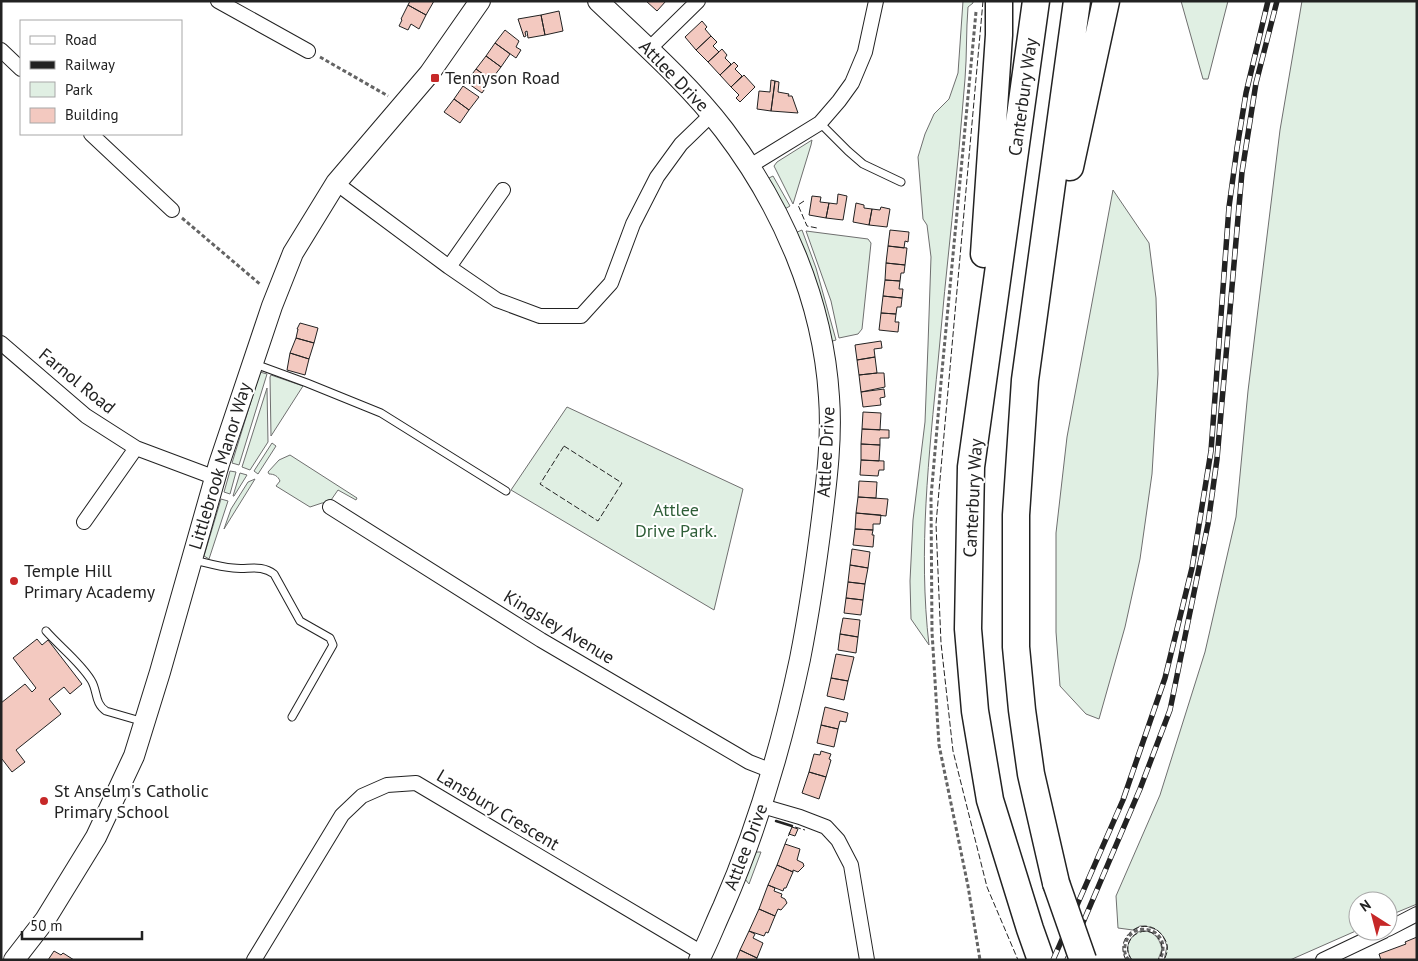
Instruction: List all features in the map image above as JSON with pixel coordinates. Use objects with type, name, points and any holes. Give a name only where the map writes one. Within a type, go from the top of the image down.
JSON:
[{"type":"highway","points":[[971,467],[999,35],[999,1]]},
{"type":"highway","name":"Canterbury Way","points":[[1036,1],[971,467],[968,629],[976,711],[990,800],[1041,960]]},
{"type":"highway","points":[[1077,1],[1025,380],[1016,515],[1016,648],[1031,774],[1056,883],[1083,960]]},
{"type":"highway","points":[[1025,380],[1106,1]]},
{"type":"street","points":[[218,1],[308,51]]},
{"type":"street","name":"Littlebrook Manor Way","points":[[14,960],[45,920],[96,837],[134,756],[191,560],[252,363],[275,296],[293,253],[336,183],[429,74],[480,1]]},
{"type":"street","name":"Attlee Drive","points":[[598,1],[649,49],[712,114],[750,166],[784,230],[811,295],[820,326],[829,396],[829,438],[824,497],[809,613],[790,705],[762,806],[735,879],[700,957]]},
{"type":"street","points":[[649,49],[698,1]]},
{"type":"street","points":[[750,166],[820,123],[839,101],[852,83],[865,52],[876,1]]},
{"type":"street","points":[[1,50],[20,67]]},
{"type":"street","points":[[336,183],[449,267],[497,300],[540,316],[581,316],[611,283],[633,224],[657,177],[681,144],[712,114]]},
{"type":"street","points":[[92,135],[172,210]]},
{"type":"street","points":[[449,267],[503,190]]},
{"type":"street","name":"Farnol Road","points":[[1,342],[86,416],[136,448],[216,478]]},
{"type":"street","points":[[84,522],[136,448]]},
{"type":"street","name":"Kingsley Avenue","points":[[330,508],[541,640],[749,762],[772,772]]},
{"type":"street","name":"Lansbury Crescent","points":[[254,960],[342,815],[362,796],[387,785],[416,783],[700,957]]},
{"type":"street","points":[[762,806],[826,827],[838,840],[851,865],[867,960]]},
{"type":"street","points":[[1398,924],[1417,914]]},
{"type":"street","points":[[1323,960],[1343,956],[1368,941]]},
{"type":"lane","points":[[820,123],[848,152],[863,164],[901,182]]},
{"type":"lane","points":[[252,363],[381,413],[506,491]]},
{"type":"lane","points":[[191,560],[232,568],[268,569],[274,574],[300,622],[330,638],[332,645],[292,717]]},
{"type":"lane","points":[[46,631],[87,674],[95,688],[97,702],[101,708],[144,722]]},
{"type":"path","points":[[308,51],[403,104]]},
{"type":"path","points":[[172,210],[275,296]]},
{"type":"path","points":[[1129,960],[1126,957],[1124,948],[1127,940],[1132,933],[1145,929],[1154,931],[1160,936],[1164,951],[1160,960]]},
{"type":"green space","points":[[963,1],[973,1],[973,3],[968,7],[966,70],[931,432],[926,503],[924,574],[929,645],[911,619],[910,581],[913,520],[925,422],[931,257],[927,225],[923,219],[918,157],[934,114],[949,99],[958,73]]},
{"type":"green space","points":[[1181,1],[1228,1],[1208,79],[1203,79]]},
{"type":"green space","points":[[1302,1],[1417,1],[1417,904],[1398,912],[1398,891],[1348,891],[1348,934],[1290,960],[1164,960],[1167,946],[1163,936],[1157,930],[1146,926],[1140,926],[1133,930],[1118,928],[1116,896],[1160,795],[1205,652],[1236,517],[1248,391],[1280,130]]},
{"type":"green space","points":[[812,140],[793,204],[774,166],[777,162]]},
{"type":"green space","points":[[773,176],[790,206],[783,210],[767,179]]},
{"type":"green space","points":[[1113,190],[1149,243],[1156,298],[1158,374],[1152,474],[1140,559],[1125,627],[1099,719],[1086,714],[1060,686],[1056,632],[1056,533],[1067,437]]},
{"type":"green space","points":[[802,230],[816,268],[836,340],[829,342],[795,233]]},
{"type":"green space","points":[[806,231],[868,239],[871,243],[862,329],[858,334],[839,338],[831,301]]},
{"type":"green space","points":[[260,372],[267,374],[239,465],[232,463]]},
{"type":"green space","points":[[271,375],[303,386],[271,436],[270,377]]},
{"type":"green space","points":[[267,388],[268,442],[250,470],[242,467]]},
{"type":"green space","name":"Attlee Drive Park.","points":[[567,407],[743,489],[714,610],[511,490]]},
{"type":"green space","points":[[272,443],[276,446],[258,474],[254,471]]},
{"type":"green space","points":[[290,455],[357,498],[356,500],[338,490],[329,503],[310,507],[276,486],[280,481],[279,479],[268,472],[279,460]]},
{"type":"green space","points":[[230,471],[236,472],[230,494],[224,492]]},
{"type":"green space","points":[[240,473],[247,475],[233,496]]},
{"type":"green space","points":[[255,479],[224,529],[231,509],[248,482]]},
{"type":"green space","points":[[221,499],[228,501],[209,559],[204,556]]},
{"type":"green space","points":[[755,852],[761,852],[749,884],[745,879]]},
{"type":"green space","points":[[1140,931],[1151,933],[1159,941],[1162,949],[1158,960],[1132,960],[1128,952],[1128,944]]},
{"type":"building","points":[[410,1],[434,1],[426,15],[408,5]]},
{"type":"building","points":[[646,1],[666,1],[657,11]]},
{"type":"building","points":[[408,5],[426,15],[419,29],[411,24],[408,30],[399,26]]},
{"type":"building","points":[[559,11],[563,31],[545,35],[541,15]]},
{"type":"building","points":[[541,15],[545,35],[528,38],[527,31],[524,37],[518,19]]},
{"type":"building","points":[[702,21],[707,27],[705,29],[711,36],[696,50],[685,37]]},
{"type":"building","points":[[505,30],[519,41],[516,47],[521,50],[516,58],[495,43]]},
{"type":"building","points":[[711,36],[717,42],[713,46],[719,52],[708,62],[696,50]]},
{"type":"building","points":[[495,43],[510,54],[501,67],[486,56]]},
{"type":"building","points":[[722,49],[727,55],[725,58],[731,64],[720,75],[708,62]]},
{"type":"building","points":[[486,56],[501,67],[491,80],[476,69]]},
{"type":"building","points":[[734,62],[738,66],[735,69],[742,76],[731,87],[720,75]]},
{"type":"building","points":[[476,69],[491,80],[482,93],[466,82]]},
{"type":"building","points":[[744,75],[755,87],[740,102],[736,98],[739,95],[731,87]]},
{"type":"building","points":[[771,80],[775,81],[771,111],[757,109],[759,91],[770,92]]},
{"type":"building","points":[[775,81],[779,82],[778,92],[792,96],[798,113],[771,111]]},
{"type":"building","points":[[463,86],[479,97],[469,110],[454,99]]},
{"type":"building","points":[[454,99],[469,110],[460,123],[444,112]]},
{"type":"building","points":[[838,194],[847,196],[843,220],[826,218],[829,203],[837,204]]},
{"type":"building","points":[[812,196],[821,197],[820,202],[829,203],[826,218],[809,215]]},
{"type":"building","points":[[856,203],[864,205],[864,208],[872,209],[869,225],[853,222]]},
{"type":"building","points":[[881,207],[890,209],[887,227],[869,225],[872,209],[880,210]]},
{"type":"building","points":[[890,230],[909,232],[908,242],[905,241],[904,248],[888,246]]},
{"type":"building","points":[[888,246],[907,248],[905,265],[886,263]]},
{"type":"building","points":[[886,263],[905,265],[900,281],[885,280]]},
{"type":"building","points":[[885,280],[900,281],[899,289],[903,289],[902,298],[883,296]]},
{"type":"building","points":[[883,296],[902,298],[901,307],[897,307],[896,314],[881,313]]},
{"type":"building","points":[[881,313],[896,314],[895,322],[899,322],[898,332],[879,330]]},
{"type":"building","points":[[300,323],[318,328],[314,343],[296,338]]},
{"type":"building","points":[[296,338],[314,343],[309,359],[290,353]]},
{"type":"building","points":[[881,341],[882,348],[874,349],[875,357],[857,360],[855,345]]},
{"type":"building","points":[[290,353],[309,359],[305,375],[287,370]]},
{"type":"building","points":[[875,357],[877,373],[859,375],[857,360]]},
{"type":"building","points":[[884,373],[885,387],[861,392],[859,375]]},
{"type":"building","points":[[884,389],[885,397],[880,398],[881,405],[863,407],[861,392]]},
{"type":"building","points":[[863,412],[881,413],[880,430],[862,429]]},
{"type":"building","points":[[862,429],[889,430],[889,438],[880,438],[880,445],[861,444]]},
{"type":"building","points":[[861,444],[880,445],[879,461],[861,460]]},
{"type":"building","points":[[861,460],[884,461],[884,470],[879,470],[878,476],[860,475]]},
{"type":"building","points":[[859,481],[877,482],[876,498],[858,497]]},
{"type":"building","points":[[858,497],[888,499],[886,516],[856,513]]},
{"type":"building","points":[[856,513],[881,515],[880,524],[873,524],[873,530],[855,529]]},
{"type":"building","points":[[855,529],[873,530],[873,547],[853,545]]},
{"type":"building","points":[[852,549],[870,552],[868,568],[850,565]]},
{"type":"building","points":[[850,565],[868,568],[865,584],[848,582]]},
{"type":"building","points":[[848,582],[865,584],[863,600],[846,598]]},
{"type":"building","points":[[846,598],[863,600],[861,615],[844,613]]},
{"type":"building","points":[[843,618],[860,620],[858,637],[840,634]]},
{"type":"building","points":[[840,634],[858,637],[856,653],[838,650]]},
{"type":"building","points":[[37,639],[42,645],[48,640],[82,684],[70,694],[64,687],[49,699],[61,714],[16,750],[25,762],[12,772],[1,760],[1,703],[25,684],[32,692],[36,688],[13,658]]},
{"type":"building","points":[[836,654],[854,657],[848,681],[831,678]]},
{"type":"building","points":[[831,678],[848,681],[844,700],[827,696]]},
{"type":"building","points":[[825,707],[848,713],[846,722],[840,721],[838,729],[821,725]]},
{"type":"building","points":[[821,725],[838,729],[834,747],[817,743]]},
{"type":"building","points":[[821,751],[831,754],[826,777],[809,772],[814,754],[820,755]]},
{"type":"building","points":[[809,772],[826,777],[819,799],[802,793]]},
{"type":"building","points":[[792,827],[798,829],[795,836],[789,834]]},
{"type":"building","points":[[785,844],[800,849],[797,860],[803,863],[804,866],[798,872],[793,870],[793,872],[777,865]]},
{"type":"building","points":[[777,865],[793,872],[783,891],[768,885]]},
{"type":"building","points":[[768,885],[775,888],[774,891],[782,894],[781,897],[787,903],[781,910],[778,909],[775,916],[759,909]]},
{"type":"building","points":[[759,909],[775,916],[768,933],[766,932],[764,936],[749,931]]},
{"type":"building","points":[[749,931],[755,934],[753,938],[763,943],[757,958],[740,950]]},
{"type":"building","points":[[1417,937],[1417,960],[1381,960],[1379,954],[1406,944],[1405,942]]},
{"type":"building","points":[[740,950],[757,958],[756,960],[736,960]]},
{"type":"building","points":[[54,951],[61,955],[63,953],[74,960],[48,960]]},
{"type":"railway","points":[[1053,960],[1123,800],[1165,678],[1192,568],[1211,451],[1229,207],[1246,93],[1268,1]]},
{"type":"railway","points":[[1067,960],[1140,789],[1170,710],[1208,524],[1217,459],[1242,172],[1256,83],[1277,1]]},
{"type":"fence","points":[[983,1],[936,524],[941,643],[953,751],[987,887],[1018,960]]},
{"type":"fence","points":[[804,201],[798,205],[807,226],[817,228]]},
{"type":"fence","points":[[564,446],[622,483],[598,521],[540,484],[564,446]]},
{"type":"fence","points":[[795,827],[805,830]]},
{"type":"fence","points":[[785,844],[790,832]]},
{"type":"fence","points":[[1126,960],[1123,951],[1124,942],[1128,935],[1142,927],[1150,927],[1157,930],[1164,938],[1167,943],[1164,960]]},
{"type":"fence","points":[[1132,960],[1128,952],[1128,945],[1131,939],[1135,934],[1148,931],[1155,934],[1162,946],[1161,955],[1158,960]]},
{"type":"wall","points":[[776,821],[792,826]]},
{"type":"place","name":"Tennyson Road","points":[[435,78]]},
{"type":"place","name":"Temple Hill Primary Academy","points":[[14,581]]},
{"type":"place","name":"St Anselm's Catholic Primary School","points":[[44,801]]}]
